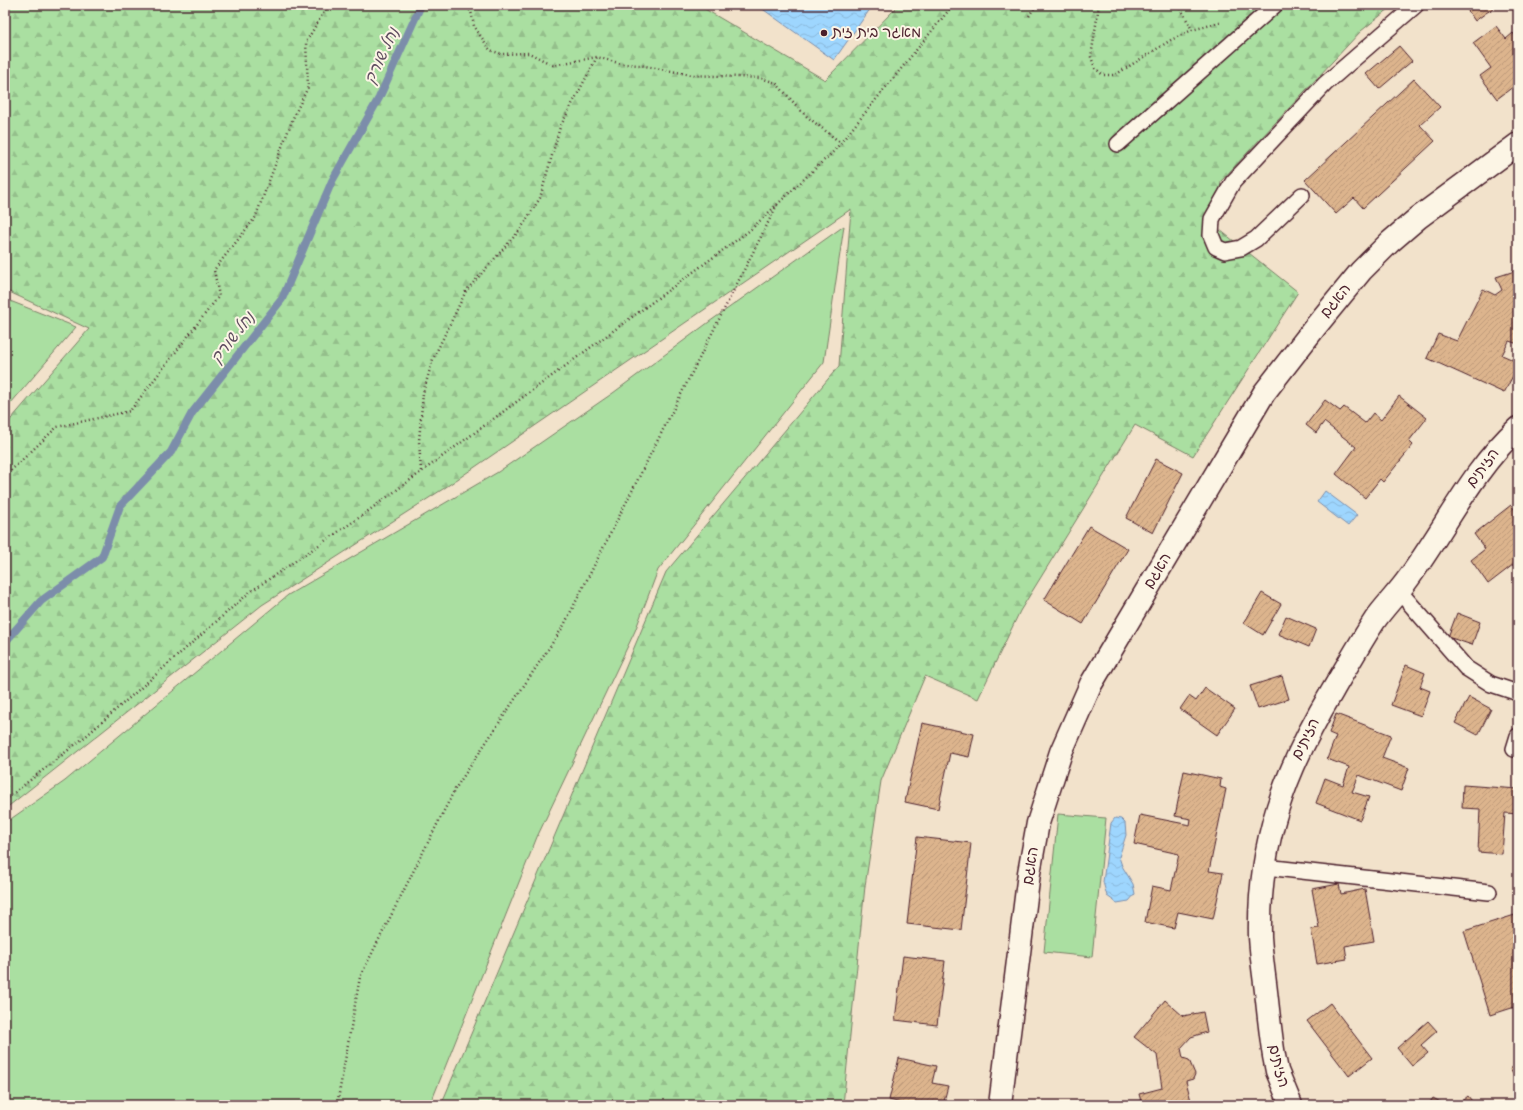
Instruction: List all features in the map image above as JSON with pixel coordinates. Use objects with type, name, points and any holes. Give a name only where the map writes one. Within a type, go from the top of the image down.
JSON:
[{"type":"street","name":"האגם","points":[[1000,1105],[1029,873],[1038,823],[1063,746],[1094,679],[1264,393],[1316,326],[1361,271],[1390,242],[1429,209],[1518,144]]},
{"type":"street","name":"הזיתים","points":[[1291,1105],[1277,1071],[1270,1034],[1260,938],[1264,867],[1267,849],[1280,799],[1297,754],[1356,650],[1376,619],[1399,591],[1478,473],[1495,452],[1518,428]]},
{"type":"lane","points":[[1118,144],[1275,5]]},
{"type":"lane","points":[[1302,195],[1256,239],[1242,248],[1225,251],[1216,247],[1211,235],[1212,219],[1233,182],[1325,84],[1416,5]]},
{"type":"lane","points":[[1399,591],[1466,668],[1491,684],[1518,693]]},
{"type":"lane","points":[[1264,867],[1489,892]]},
{"type":"path","points":[[5,476],[57,426],[130,411],[219,296],[214,270],[255,218],[293,118],[308,87],[306,42],[328,5]]},
{"type":"path","points":[[463,5],[471,11],[474,26],[490,50],[500,54],[530,53],[553,65],[597,57],[622,64],[640,65],[692,75],[761,78],[776,83],[805,115],[840,143]]},
{"type":"path","points":[[5,800],[86,736],[250,592],[360,517],[749,232],[840,143],[953,5]]},
{"type":"path","points":[[1029,16],[1036,5]]},
{"type":"path","points":[[1099,5],[1091,57],[1094,68],[1103,75],[1115,75],[1171,40],[1192,30],[1229,19]]},
{"type":"path","points":[[1179,5],[1192,30]]},
{"type":"path","points":[[421,472],[419,440],[423,394],[433,359],[466,291],[520,230],[540,198],[560,127],[597,57]]},
{"type":"path","points":[[337,1105],[360,977],[456,789],[563,627],[778,203]]},
{"type":"green space","points":[[5,5],[698,5],[825,80],[899,5],[1292,5],[1295,11],[1301,5],[1394,5],[1361,31],[1221,181],[1215,226],[1298,292],[1193,456],[1135,425],[1020,611],[978,699],[925,676],[881,781],[865,886],[843,1105],[441,1105],[666,572],[839,366],[851,209],[443,489],[262,605],[5,809],[5,426],[89,329],[5,290]]},
{"type":"green space","points":[[844,226],[824,362],[658,570],[635,631],[537,837],[430,1105],[5,1105],[5,823],[65,781],[288,595],[498,472],[613,393],[709,322]]},
{"type":"green space","points":[[5,299],[76,327],[5,410]]},
{"type":"green space","points":[[1058,814],[1106,818],[1092,957],[1044,952]]},
{"type":"water","name":"מאגר בית זית","points":[[757,5],[873,5],[834,60]]},
{"type":"water","points":[[1325,491],[1357,515],[1348,526],[1317,502]]},
{"type":"water","points":[[1115,818],[1121,819],[1125,823],[1126,835],[1119,857],[1122,866],[1133,884],[1135,894],[1129,901],[1117,903],[1107,896],[1103,882],[1111,823]]},
{"type":"building","points":[[1464,5],[1497,5],[1475,21]]},
{"type":"building","points":[[1496,26],[1506,39],[1513,33],[1518,39],[1518,83],[1497,99],[1480,76],[1491,68],[1473,43]]},
{"type":"building","points":[[1399,46],[1412,61],[1379,89],[1366,74]]},
{"type":"building","points":[[1414,79],[1440,107],[1420,125],[1435,141],[1363,208],[1354,198],[1336,214],[1305,180]]},
{"type":"building","points":[[1518,270],[1518,344],[1509,341],[1502,355],[1518,362],[1518,366],[1504,393],[1427,358],[1438,334],[1457,341],[1483,289],[1495,295],[1502,290],[1496,277]]},
{"type":"building","points":[[1399,396],[1427,418],[1409,441],[1413,445],[1383,482],[1380,479],[1365,498],[1336,474],[1356,447],[1324,422],[1316,433],[1306,425],[1325,400],[1340,411],[1344,407],[1365,423],[1373,413],[1381,420]]},
{"type":"building","points":[[1156,459],[1183,473],[1153,533],[1126,518]]},
{"type":"building","points":[[1511,505],[1518,514],[1518,561],[1488,584],[1471,560],[1485,549],[1474,534]]},
{"type":"building","points":[[1089,526],[1128,549],[1083,624],[1044,600]]},
{"type":"building","points":[[1262,593],[1281,604],[1263,635],[1244,623]]},
{"type":"building","points":[[1457,613],[1480,622],[1472,645],[1448,637]]},
{"type":"building","points":[[1286,616],[1316,629],[1309,647],[1278,634]]},
{"type":"building","points":[[1406,665],[1425,673],[1420,687],[1430,691],[1421,716],[1391,705]]},
{"type":"building","points":[[1282,676],[1289,699],[1258,709],[1250,686]]},
{"type":"building","points":[[1205,688],[1235,709],[1217,735],[1180,709],[1189,696],[1196,701]]},
{"type":"building","points":[[1469,697],[1491,709],[1478,735],[1455,723]]},
{"type":"building","points":[[1336,714],[1391,735],[1382,758],[1409,768],[1401,791],[1359,775],[1352,792],[1369,797],[1360,820],[1316,803],[1325,778],[1343,785],[1349,767],[1327,759],[1336,736],[1329,733]]},
{"type":"building","points":[[922,723],[974,734],[969,757],[950,753],[938,809],[905,802]]},
{"type":"building","points":[[1184,771],[1221,779],[1220,787],[1226,789],[1209,871],[1223,873],[1213,919],[1178,912],[1174,928],[1145,922],[1152,886],[1171,890],[1179,854],[1134,844],[1140,815],[1190,825],[1191,819],[1175,816]]},
{"type":"building","points":[[1463,785],[1518,789],[1518,814],[1505,813],[1502,854],[1478,852],[1480,809],[1462,808]]},
{"type":"building","points":[[917,837],[971,843],[961,930],[907,924]]},
{"type":"building","points":[[1339,884],[1341,894],[1365,889],[1374,941],[1345,946],[1347,959],[1317,964],[1311,929],[1319,928],[1312,889]]},
{"type":"building","points":[[1518,914],[1518,1006],[1490,1015],[1464,931]]},
{"type":"building","points":[[903,956],[945,961],[937,1025],[895,1020]]},
{"type":"building","points":[[1165,1000],[1183,1016],[1203,1012],[1207,1032],[1191,1037],[1181,1048],[1183,1058],[1189,1060],[1195,1074],[1193,1079],[1186,1081],[1192,1105],[1142,1105],[1139,1094],[1162,1088],[1157,1055],[1134,1037]]},
{"type":"building","points":[[1330,1003],[1372,1058],[1349,1076],[1307,1021]]},
{"type":"building","points":[[1428,1021],[1437,1031],[1421,1045],[1428,1053],[1412,1066],[1397,1048]]},
{"type":"building","points":[[899,1058],[936,1066],[932,1083],[948,1086],[943,1105],[910,1105],[889,1100]]},
{"type":"building","points":[[1518,1064],[1518,1082],[1510,1069]]},
{"type":"building","points":[[1468,1096],[1475,1105],[1457,1105]]},
{"type":"building","points":[[1433,1098],[1446,1105],[1428,1105]]},
{"type":"waterway","name":"נחל שורק","points":[[5,642],[41,601],[102,557],[120,506],[171,452],[192,413],[282,299],[332,181],[379,98],[421,5]]},
{"type":"place","name":"מאגר בית זית","points":[[824,33]]}]
